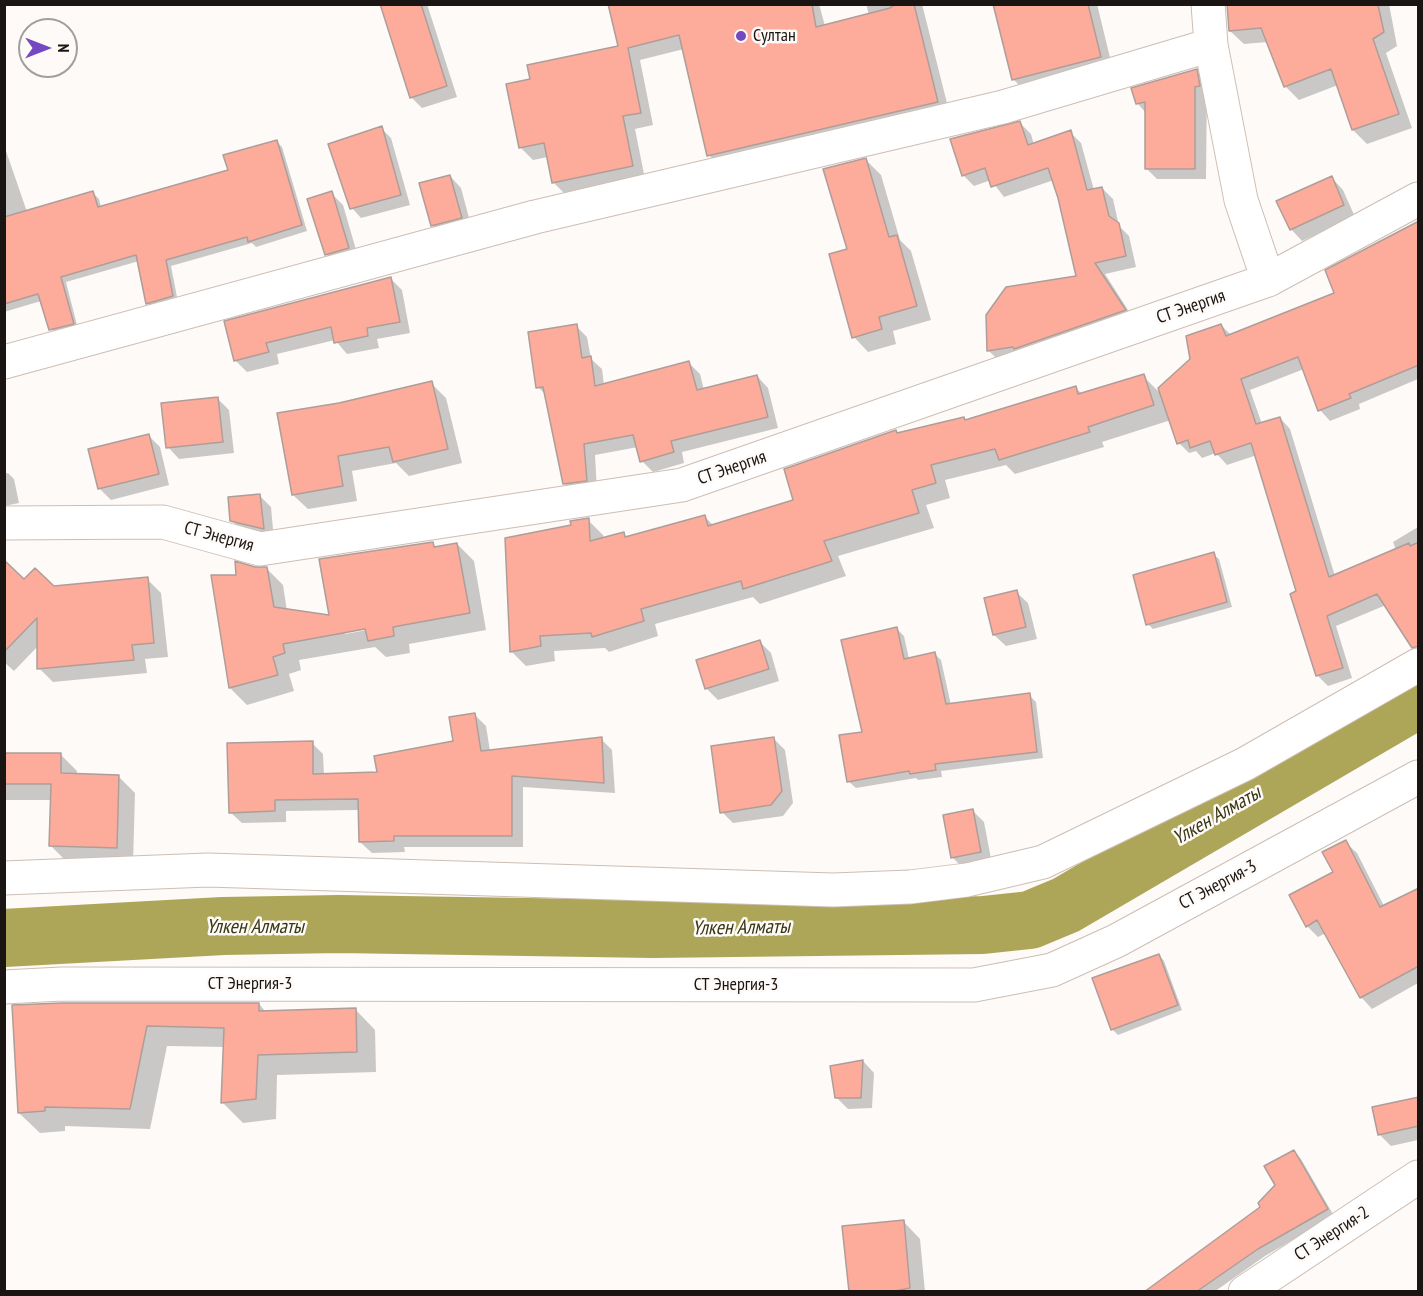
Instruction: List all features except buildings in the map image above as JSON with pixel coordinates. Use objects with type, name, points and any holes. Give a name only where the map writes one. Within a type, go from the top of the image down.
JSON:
[{"type":"street","points":[[1208,4],[1211,45],[1240,200],[1268,280]]},
{"type":"street","points":[[4,362],[535,217],[1003,107],[1211,45]]},
{"type":"street","name":"СТ Энергия","points":[[4,523],[163,522],[260,549],[682,485],[1268,280],[1419,199]]},
{"type":"street","points":[[4,878],[208,870],[833,890],[910,887],[967,880],[1043,862],[1245,764],[1419,665]]},
{"type":"street","name":"СТ Энергия-3","points":[[4,987],[62,984],[974,985],[1052,970],[1116,941],[1419,777]]},
{"type":"street","name":"СТ Энергия-2","points":[[1245,1292],[1419,1177]]},
{"type":"waterway","name":"Үлкен Алматы","points":[[4,938],[223,926],[339,924],[652,929],[983,925],[1030,920],[1066,905],[1418,699]]},
{"type":"place","name":"Султан","points":[[741,36]]}]
